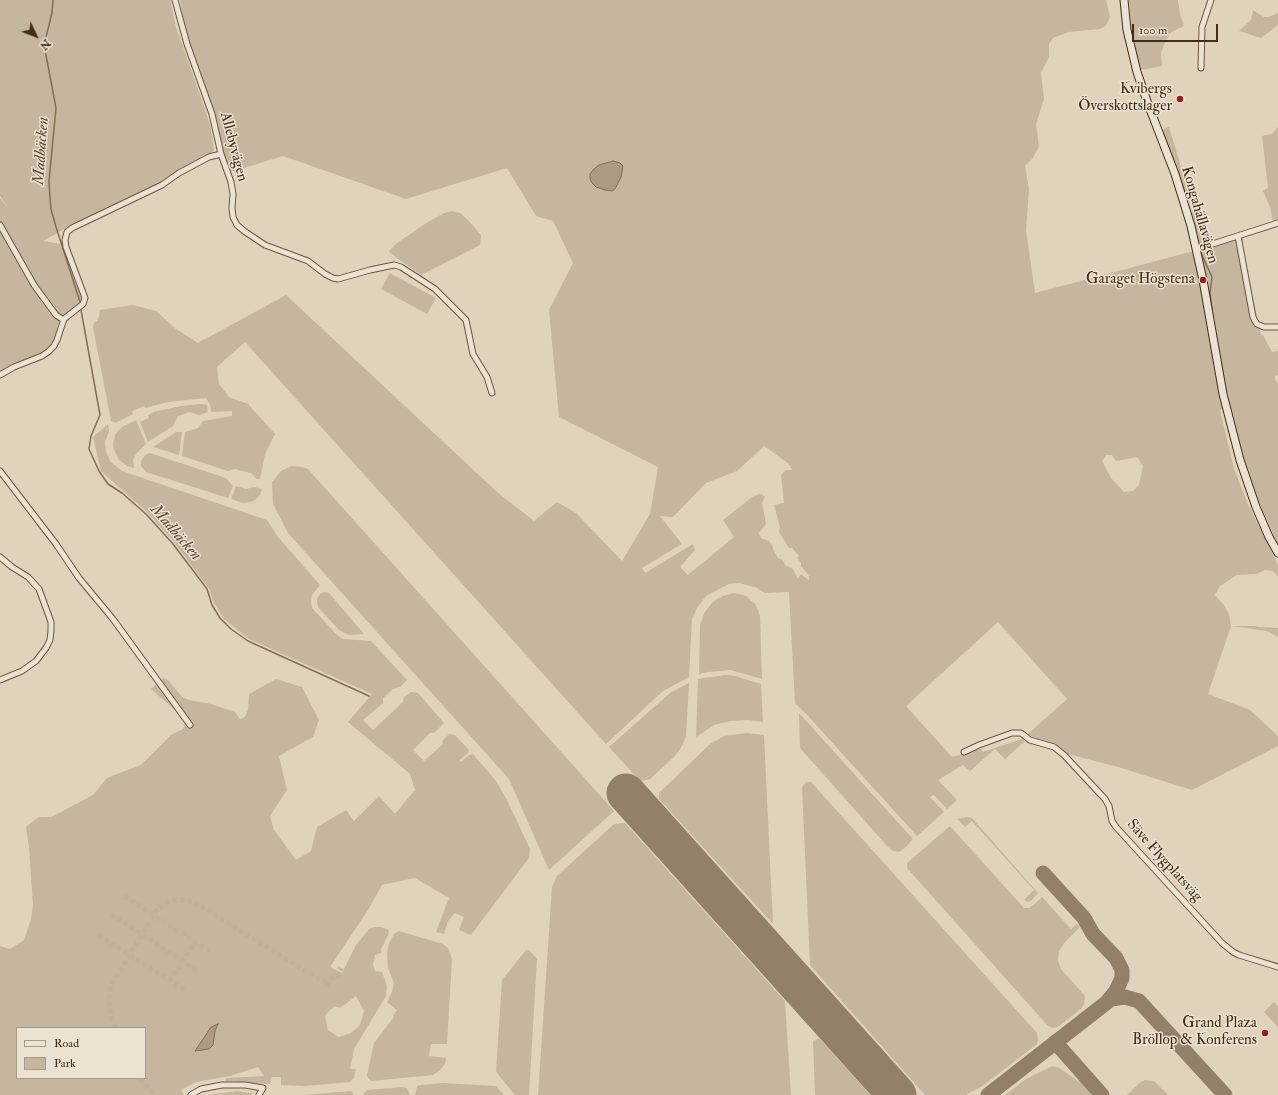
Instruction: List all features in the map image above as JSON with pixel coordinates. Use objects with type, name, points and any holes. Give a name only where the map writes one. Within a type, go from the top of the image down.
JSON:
[{"type":"street","name":"Allebyvägen","points":[[175,0],[187,44],[212,114],[221,154],[233,188],[233,217],[240,228],[265,245],[308,261],[333,278],[338,279],[394,265],[401,267],[435,289],[466,320],[473,354],[486,377],[492,392]]},
{"type":"street","name":"Kongahällavägen","points":[[1124,0],[1127,30],[1137,72],[1175,174],[1197,249],[1223,394],[1233,437],[1247,485],[1269,537],[1278,553]]},
{"type":"street","points":[[1201,68],[1202,27],[1211,0]]},
{"type":"street","points":[[0,375],[48,352],[57,340],[64,319],[83,304],[85,298],[66,247],[65,240],[67,232],[72,228],[162,185],[179,173],[209,157],[221,154]]},
{"type":"street","points":[[1197,249],[1278,223]]},
{"type":"street","points":[[0,225],[34,285],[56,315],[64,319]]},
{"type":"street","points":[[1238,236],[1255,321],[1257,324],[1264,327],[1278,327]]},
{"type":"street","points":[[0,471],[56,544],[79,578],[113,619],[190,725]]},
{"type":"street","points":[[0,557],[28,577],[39,589],[51,622],[51,631],[46,648],[36,661],[22,671],[0,680]]},
{"type":"street","name":"Säve Flygplatsväg","points":[[964,752],[1012,733],[1021,733],[1030,740],[1054,747],[1064,754],[1105,800],[1109,806],[1112,820],[1116,827],[1222,943],[1239,955],[1278,966]]},
{"type":"street","points":[[191,1095],[201,1089],[222,1085],[245,1085],[263,1088],[259,1095]]},
{"type":"green space","points":[[0,0],[170,0],[176,27],[211,129],[214,151],[178,171],[161,183],[66,228],[43,241],[60,244],[82,299],[81,303],[63,317],[60,317],[52,345],[44,353],[0,372],[0,198],[9,209],[0,196]]},
{"type":"green space","points":[[180,0],[1106,0],[1110,17],[1106,26],[1099,29],[1069,32],[1053,38],[1049,44],[1049,57],[1041,73],[1044,99],[1036,124],[1039,146],[1033,158],[1025,166],[1029,189],[1026,230],[1035,293],[1243,238],[1242,247],[1261,335],[1263,335],[1272,352],[1278,351],[1278,375],[1275,376],[1275,379],[1278,384],[1278,544],[1251,485],[1230,405],[1220,410],[1234,469],[1247,502],[1278,565],[1278,576],[1273,571],[1264,570],[1257,574],[1237,575],[1220,586],[1215,595],[1224,605],[1229,614],[1231,626],[1208,694],[1250,710],[1278,736],[1278,746],[1192,790],[1118,767],[1026,743],[1033,737],[1028,734],[1067,699],[998,622],[906,706],[952,757],[981,749],[983,752],[1022,739],[1025,741],[1005,759],[995,749],[970,771],[963,765],[938,780],[957,800],[947,809],[934,795],[930,797],[944,812],[917,836],[795,703],[789,592],[765,593],[755,587],[739,583],[729,584],[706,596],[697,608],[692,619],[689,677],[663,691],[606,744],[245,342],[217,367],[219,384],[229,397],[248,404],[275,434],[265,454],[260,479],[257,479],[251,473],[235,469],[228,471],[182,456],[185,432],[198,428],[203,421],[232,416],[232,411],[211,412],[210,405],[206,398],[168,402],[145,408],[144,406],[132,411],[133,414],[116,423],[111,421],[93,327],[94,323],[97,321],[100,310],[133,305],[156,311],[176,329],[198,343],[286,295],[497,492],[534,521],[557,502],[576,513],[622,561],[650,514],[658,467],[559,417],[549,310],[573,263],[553,221],[536,216],[507,168],[406,199],[283,156],[234,171],[229,170],[220,142],[212,105],[187,39]],"holes":[[[764,446],[789,464],[792,470],[786,470],[781,475],[784,503],[774,505],[780,527],[779,532],[789,548],[792,548],[799,556],[797,557],[801,563],[801,566],[809,576],[809,580],[801,574],[798,579],[793,569],[785,565],[783,560],[778,558],[769,541],[761,538],[759,533],[766,524],[762,503],[765,497],[762,494],[752,497],[723,520],[734,537],[688,575],[680,567],[695,550],[693,544],[645,573],[642,568],[682,544],[660,516],[673,517],[706,483],[737,471]],[[1106,455],[1112,455],[1116,461],[1137,457],[1143,466],[1139,485],[1133,491],[1124,492],[1111,478],[1102,461]]]},
{"type":"green space","points":[[1129,0],[1178,0],[1184,26],[1171,32],[1166,40],[1161,53],[1162,66],[1141,70],[1132,30]]},
{"type":"green space","points":[[1253,10],[1264,17],[1269,17],[1278,13],[1278,25],[1261,38],[1239,31],[1251,20]]},
{"type":"green space","points":[[1169,127],[1190,199],[1186,197],[1162,132],[1165,128]]},
{"type":"green space","points":[[1278,127],[1278,220],[1273,222],[1270,207],[1263,191],[1268,188],[1262,136],[1272,134]]},
{"type":"green space","points":[[1193,210],[1204,245],[1201,245],[1198,242],[1190,213]]},
{"type":"green space","points":[[452,211],[460,213],[481,235],[480,245],[421,275],[390,253],[389,251],[397,243],[428,222],[444,213]]},
{"type":"green space","points":[[390,273],[436,298],[427,314],[381,289]]},
{"type":"green space","points":[[207,405],[208,412],[199,415],[190,412],[178,416],[173,426],[148,442],[140,422],[149,418],[148,415],[154,412],[181,406]]},
{"type":"green space","points":[[136,420],[146,444],[136,454],[133,461],[134,468],[127,466],[119,460],[113,444],[115,435],[118,431],[122,427]]},
{"type":"green space","points":[[108,424],[109,431],[105,442],[106,451],[110,461],[122,471],[267,520],[278,537],[320,585],[312,595],[312,608],[337,635],[343,639],[371,641],[407,680],[400,687],[393,689],[383,698],[383,703],[363,720],[373,730],[403,702],[404,697],[411,692],[418,693],[444,723],[434,733],[430,733],[413,750],[424,761],[443,744],[442,741],[449,734],[455,735],[469,750],[468,753],[459,761],[461,762],[469,755],[473,754],[496,781],[506,798],[530,849],[529,858],[471,935],[459,930],[464,917],[455,913],[448,921],[444,934],[436,932],[449,898],[415,878],[382,885],[368,910],[330,967],[342,973],[356,945],[369,929],[381,927],[389,931],[381,949],[381,953],[375,955],[373,965],[375,971],[382,972],[387,986],[386,996],[354,1049],[350,1069],[356,1069],[354,1078],[350,1082],[304,1086],[281,1085],[281,1077],[272,1077],[270,1084],[225,1081],[226,1078],[264,1076],[258,1067],[230,1076],[196,1082],[181,1090],[184,1095],[0,1095],[0,946],[10,949],[24,940],[31,919],[33,905],[26,827],[39,817],[51,817],[93,795],[107,778],[141,765],[171,735],[183,729],[185,724],[175,710],[151,689],[164,678],[169,681],[182,697],[235,712],[240,719],[245,717],[248,710],[249,694],[276,679],[302,687],[319,720],[313,737],[279,756],[287,790],[270,816],[274,830],[296,860],[311,851],[317,827],[346,810],[354,821],[379,796],[395,814],[415,790],[410,774],[348,722],[372,694],[249,639],[224,619],[214,603],[209,589],[175,543],[148,513],[101,471],[93,437]],"holes":[[[356,996],[364,1011],[360,1025],[351,1033],[339,1037],[328,1030],[325,1016],[335,1006],[340,1008]],[[218,1024],[215,1031],[213,1045],[209,1049],[196,1050],[207,1032]]]},
{"type":"green space","points":[[176,432],[182,432],[179,455],[153,447]]},
{"type":"green space","points":[[150,453],[226,478],[233,486],[228,498],[146,472],[141,466],[141,461],[145,455]]},
{"type":"green space","points":[[291,466],[308,469],[614,811],[549,870],[509,779],[288,533],[273,504],[272,482],[281,471]]},
{"type":"green space","points":[[236,486],[246,489],[254,487],[262,489],[260,495],[255,500],[243,503],[231,499]]},
{"type":"green space","points":[[324,592],[329,593],[364,634],[350,635],[338,629],[318,607],[317,598]]},
{"type":"green space","points":[[734,593],[746,596],[755,604],[760,616],[762,679],[730,670],[699,674],[700,626],[704,613],[717,599]]},
{"type":"green space","points":[[1231,626],[1278,628],[1278,637],[1267,631]]},
{"type":"green space","points":[[725,675],[735,676],[761,684],[763,722],[748,720],[731,721],[714,725],[696,737],[698,679]]},
{"type":"green space","points":[[689,683],[686,736],[681,748],[675,756],[650,779],[640,781],[609,747],[670,693]]},
{"type":"green space","points":[[799,713],[913,839],[905,848],[899,852],[893,851],[888,847],[800,748]]},
{"type":"green space","points":[[747,733],[764,735],[773,924],[659,799],[659,793],[710,744],[724,736]]},
{"type":"green space","points":[[806,782],[811,782],[1037,1033],[1037,1044],[984,1085],[966,1095],[925,1095],[810,965],[802,788]]},
{"type":"green space","points":[[966,817],[972,818],[1038,893],[1032,900],[1028,902],[1024,900],[1034,890],[972,821],[965,827],[957,819]]},
{"type":"green space","points":[[625,823],[785,1001],[791,1095],[538,1095],[552,887],[557,876],[614,824]]},
{"type":"green space","points":[[950,826],[1024,908],[1030,908],[1042,897],[1071,929],[1077,924],[1079,926],[1079,928],[1064,943],[1059,951],[1058,961],[1061,969],[1085,996],[1084,1004],[1082,1008],[1058,1027],[1053,1028],[1048,1026],[907,868],[907,863]]},
{"type":"green space","points":[[399,931],[443,944],[448,948],[450,953],[452,960],[447,1044],[431,1044],[429,1056],[446,1058],[445,1064],[433,1075],[371,1081],[367,1075],[374,1043],[394,1017],[393,1015],[397,1010],[387,1002],[392,992],[394,983],[388,968],[387,953],[389,943],[394,934]]},
{"type":"green space","points":[[526,950],[529,950],[537,959],[529,1095],[515,1095],[496,1071],[502,980]]},
{"type":"green space","points":[[1274,1002],[1278,1006],[1278,1027],[1264,1012]]},
{"type":"green space","points":[[819,1038],[870,1095],[815,1095],[813,1041]]},
{"type":"green space","points":[[1052,1066],[1059,1068],[1083,1084],[1093,1095],[1005,1095],[1026,1079]]},
{"type":"green space","points":[[1145,1080],[1154,1081],[1168,1095],[1127,1095]]},
{"type":"green space","points":[[443,1083],[496,1086],[504,1095],[415,1095],[417,1086]]},
{"type":"green space","points":[[402,1087],[407,1088],[410,1095],[363,1095],[367,1090]]},
{"type":"green space","points":[[237,1091],[253,1092],[251,1095],[208,1095]]},
{"type":"green space","points":[[351,1091],[354,1095],[305,1095],[315,1094]]},
{"type":"shaded area","points":[[613,161],[620,163],[623,166],[621,177],[615,189],[612,191],[596,187],[590,179],[590,174],[599,165]]},
{"type":"shaded area","points":[[218,1024],[215,1031],[213,1045],[209,1049],[195,1051],[211,1027]]},
{"type":"waterway","name":"Madbäcken","points":[[53,0],[52,13],[44,45],[56,108],[49,181],[50,198],[51,209],[56,227],[80,302]]},
{"type":"waterway","points":[[1163,133],[1174,162]]},
{"type":"waterway","points":[[1181,182],[1186,195]]},
{"type":"waterway","points":[[1201,253],[1212,277],[1210,293],[1213,319]]},
{"type":"waterway","name":"Madbäcken","points":[[81,310],[100,415],[91,436],[89,449],[99,471],[108,484],[122,493],[146,514],[173,544],[207,589],[212,605],[220,618],[231,629],[248,641],[369,696]]},
{"type":"taxiway","points":[[988,1095],[1106,1003],[1116,991],[1122,978],[1122,970],[1116,958],[1093,934],[1084,918],[1043,873]]},
{"type":"taxiway","points":[[1106,1003],[1111,999],[1125,997],[1139,1001],[1225,1095]]},
{"type":"taxiway","points":[[1055,1042],[1102,1095]]},
{"type":"taxiway","points":[[881,1077],[898,1095]]},
{"type":"runway","points":[[626,793],[897,1095]]},
{"type":"tunnel","points":[[124,896],[212,953]]},
{"type":"tunnel","points":[[116,1027],[112,1019],[109,998],[112,984],[157,910],[170,901],[182,900],[194,902],[322,981],[338,975],[341,968]]},
{"type":"tunnel","points":[[111,914],[199,972]]},
{"type":"tunnel","points":[[98,935],[186,991]]},
{"type":"tunnel","points":[[169,981],[195,942]]},
{"type":"tunnel","points":[[327,986],[332,977]]},
{"type":"tunnel","points":[[141,1079],[154,1095]]},
{"type":"place","name":"Kvibergs Överskottslager","points":[[1180,99]]},
{"type":"place","name":"Garaget Högstena","points":[[1203,280]]},
{"type":"place","name":"Grand Plaza Bröllop & Konferens","points":[[1265,1033]]}]
